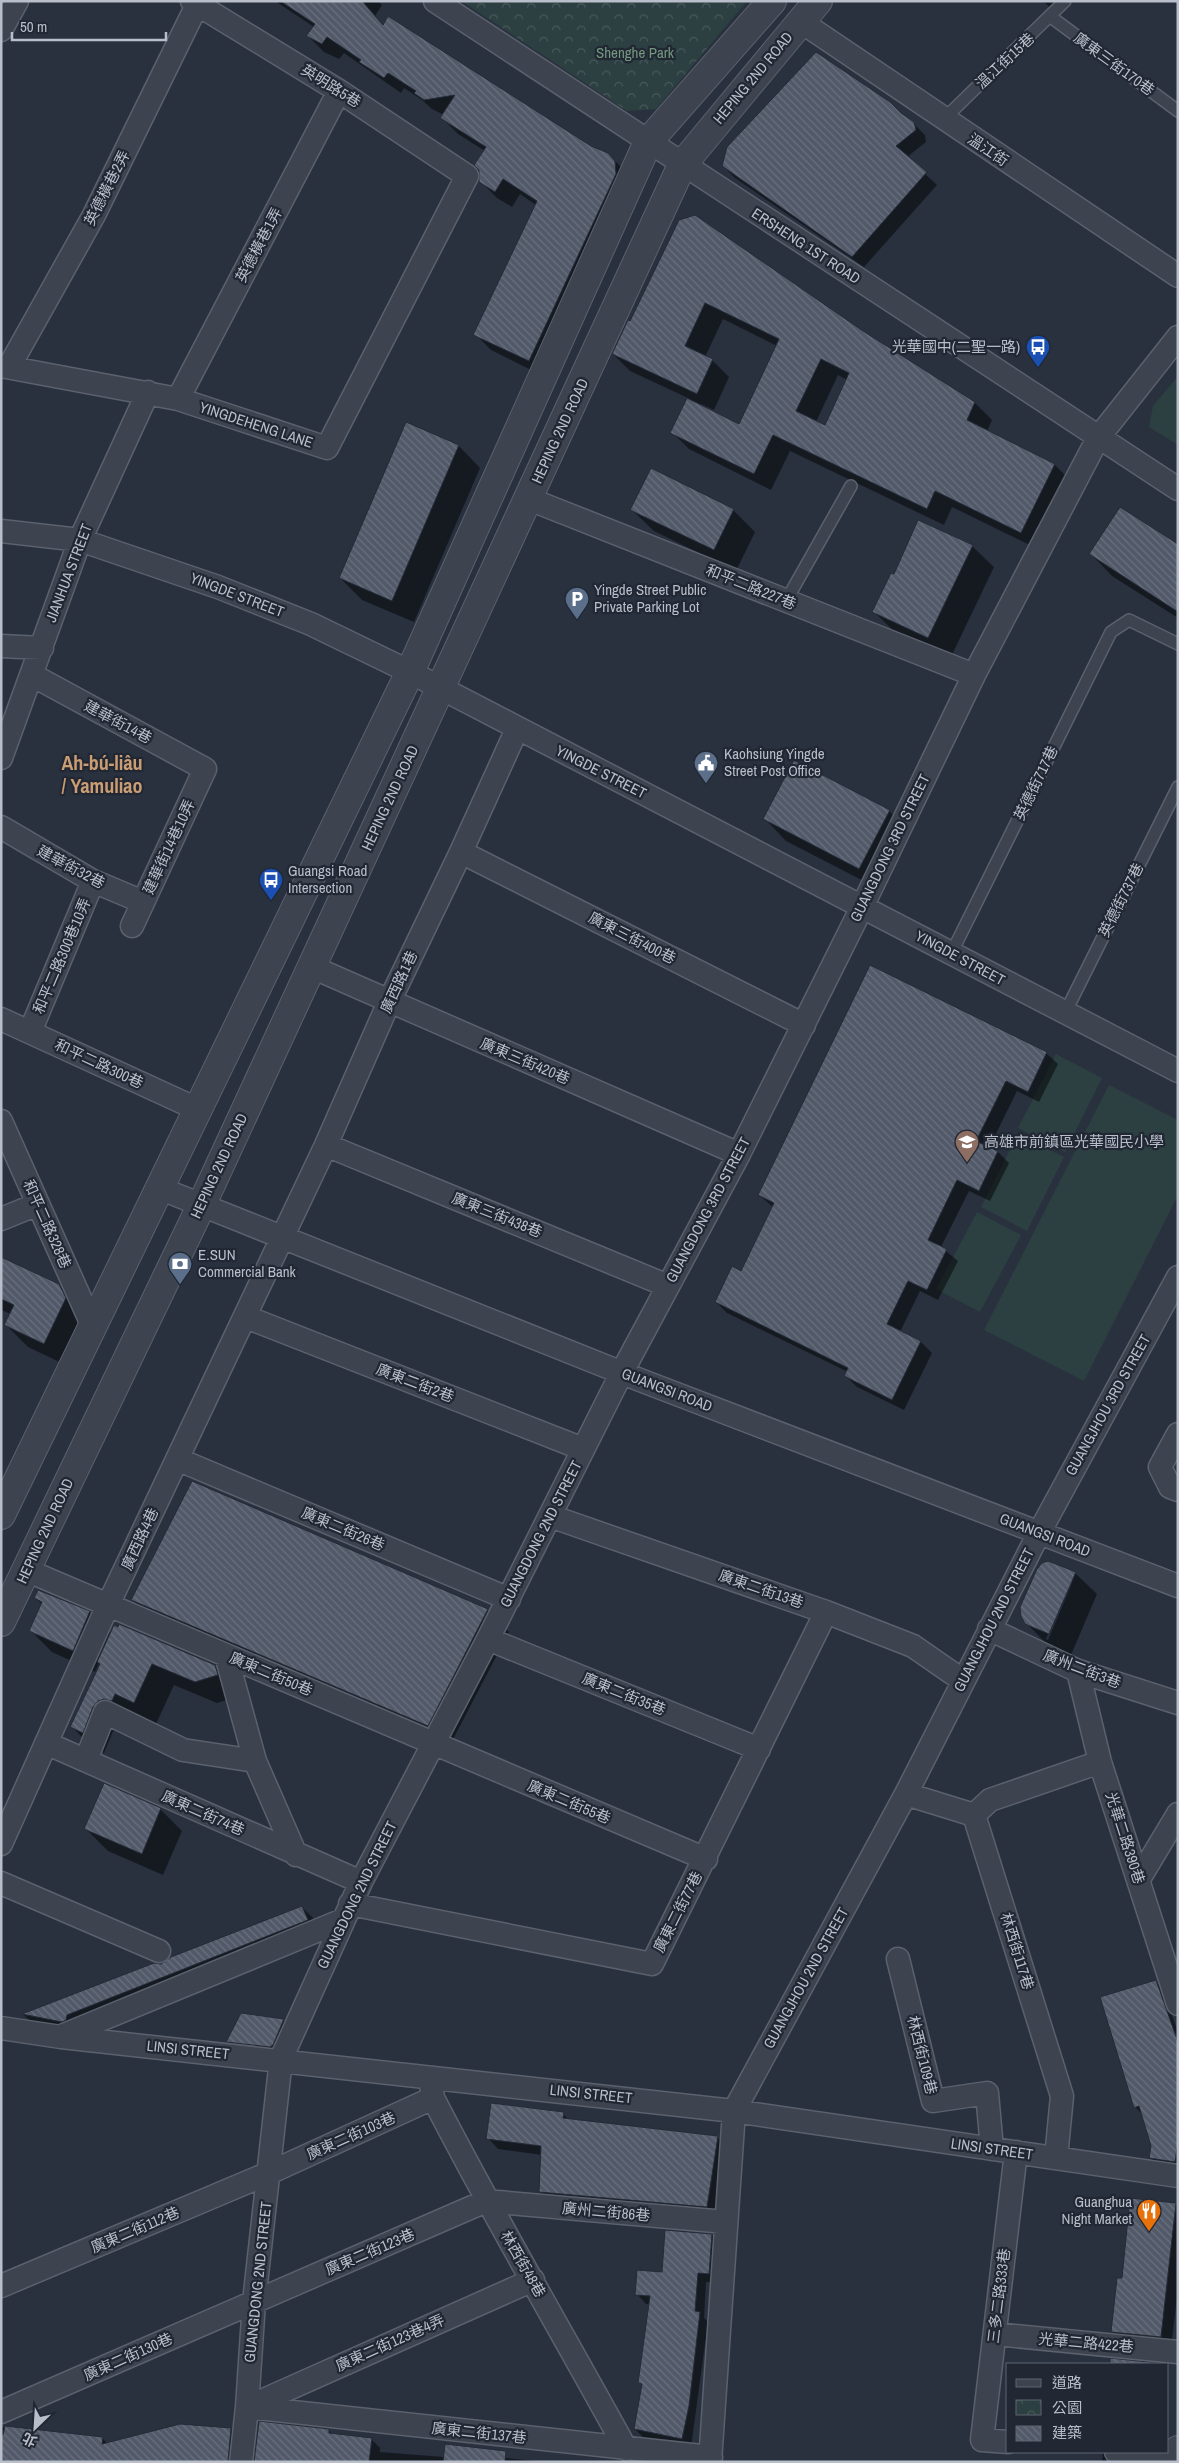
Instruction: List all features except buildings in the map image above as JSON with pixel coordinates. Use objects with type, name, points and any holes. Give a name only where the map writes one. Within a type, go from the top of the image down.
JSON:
[{"type":"street","points":[[1,30],[17,1]]},
{"type":"street","name":"ERSHENG 1ST ROAD","points":[[435,1],[1178,489]]},
{"type":"street","points":[[2,1511],[410,672],[648,142],[772,1]]},
{"type":"street","name":"英明路5巷","points":[[195,3],[340,91],[467,176]]},
{"type":"street","name":"英德橫巷2弄","points":[[5,367],[94,216],[195,3]]},
{"type":"street","name":"溫江街","points":[[809,11],[943,120],[1178,276]]},
{"type":"street","name":"HEPING 2ND ROAD","points":[[1,1622],[202,1204],[682,165],[809,11]]},
{"type":"street","name":"英德橫巷1弄","points":[[178,399],[340,91]]},
{"type":"street","name":"YINGDEHENG LANE","points":[[5,367],[178,399],[327,448],[467,176]]},
{"type":"street","name":"GUANGDONG 3RD STREET","points":[[622,1372],[739,1154],[862,907],[974,675],[1098,438],[1178,337]]},
{"type":"street","name":"JIANHUA STREET","points":[[1,758],[80,540],[148,392]]},
{"type":"street","name":"和平二路227巷","points":[[528,499],[974,675]]},
{"type":"street","name":"YINGDE STREET","points":[[1,531],[80,540],[218,587],[311,624],[410,672],[1178,1071]]},
{"type":"street","points":[[1,646],[42,648]]},
{"type":"street","name":"建華街14巷","points":[[32,675],[205,769]]},
{"type":"street","name":"廣西路1巷","points":[[283,1236],[326,1145],[389,1002],[461,852],[517,728]]},
{"type":"street","name":"建華街14巷10弄","points":[[132,926],[205,769]]},
{"type":"street","name":"建華街32巷","points":[[1,828],[93,880],[143,902]]},
{"type":"street","name":"廣東三街400巷","points":[[461,852],[804,1025]]},
{"type":"street","name":"和平二路300巷10弄","points":[[30,1032],[93,880]]},
{"type":"street","name":"廣東三街420巷","points":[[312,967],[739,1154]]},
{"type":"street","name":"和平二路300巷","points":[[1,1019],[197,1109]]},
{"type":"street","name":"和平二路328巷","points":[[1,1121],[93,1327]]},
{"type":"street","name":"廣東三街438巷","points":[[326,1145],[668,1286]]},
{"type":"street","name":"GUANGSI ROAD","points":[[159,1188],[622,1372],[1178,1586]]},
{"type":"street","points":[[1,1219],[38,1204]]},
{"type":"street","name":"廣西路4巷","points":[[1,1844],[108,1605],[283,1236]]},
{"type":"street","name":"GUANGJHOU 3RD STREET","points":[[1038,1533],[1178,1277]]},
{"type":"street","name":"廣東二街2巷","points":[[246,1317],[583,1449]]},
{"type":"street","name":"GUANGDONG 2ND STREET","points":[[241,2462],[247,2407],[254,2302],[281,2059],[361,1882],[488,1639],[622,1372]]},
{"type":"street","points":[[1178,1434],[1160,1468],[1170,1487],[1178,1490]]},
{"type":"street","name":"廣東二街26巷","points":[[177,1459],[508,1599]]},
{"type":"street","name":"廣東二街13巷","points":[[550,1516],[826,1612],[914,1646],[962,1680]]},
{"type":"street","name":"GUANGJHOU 2ND STREET","points":[[711,2459],[734,2111],[906,1794],[1038,1533]]},
{"type":"street","name":"廣東二街50巷","points":[[26,1570],[433,1744]]},
{"type":"street","name":"廣東二街77巷","points":[[347,1912],[652,1964],[706,1859],[826,1612]]},
{"type":"street","name":"廣州二街3巷","points":[[989,1629],[1078,1671],[1178,1703]]},
{"type":"street","name":"廣東二街35巷","points":[[488,1639],[759,1749]]},
{"type":"street","points":[[226,1655],[255,1761],[296,1854]]},
{"type":"street","name":"光華二路390巷","points":[[1078,1671],[1100,1762],[1139,1880],[1174,1976],[1178,2004]]},
{"type":"street","points":[[86,1760],[105,1712],[183,1750],[255,1761]]},
{"type":"street","name":"廣東二街74巷","points":[[46,1743],[361,1882]]},
{"type":"street","name":"廣東二街55巷","points":[[433,1744],[706,1859]]},
{"type":"street","points":[[906,1794],[974,1815],[990,1800],[1100,1762]]},
{"type":"street","points":[[1139,1880],[1178,1814]]},
{"type":"street","name":"林西街117巷","points":[[974,1815],[1062,2096],[1056,2158]]},
{"type":"street","points":[[1,1883],[159,1951]]},
{"type":"street","points":[[61,2037],[347,1912]]},
{"type":"street","name":"林西街109巷","points":[[898,1959],[933,2102],[987,2093],[992,2149]]},
{"type":"street","name":"LINSI STREET","points":[[1,2028],[61,2037],[281,2059],[734,2111],[1178,2176]]},
{"type":"street","name":"林西街48巷","points":[[430,2076],[433,2098],[486,2201],[533,2280],[626,2449]]},
{"type":"street","name":"廣東二街103巷","points":[[269,2173],[433,2098]]},
{"type":"street","name":"三多二路333巷","points":[[1006,2442],[982,2440],[1016,2152]]},
{"type":"street","name":"廣東二街112巷","points":[[1,2286],[269,2173]]},
{"type":"street","name":"廣州二街86巷","points":[[486,2201],[726,2222]]},
{"type":"street","name":"廣東二街123巷","points":[[254,2302],[486,2201]]},
{"type":"street","name":"廣東二街123巷4弄","points":[[247,2407],[533,2280]]},
{"type":"street","name":"廣東二街130巷","points":[[1,2412],[254,2302]]},
{"type":"street","name":"光華二路422巷","points":[[995,2334],[1178,2352]]},
{"type":"street","name":"廣東二街137巷","points":[[247,2407],[711,2459]]},
{"type":"street","points":[[1131,2453],[1177,2456]]},
{"type":"lane","name":"溫江街15巷","points":[[943,120],[1066,1]]},
{"type":"lane","name":"廣東三街170巷","points":[[1051,17],[1178,111]]},
{"type":"lane","points":[[786,600],[851,486]]},
{"type":"lane","name":"英德街717巷","points":[[951,954],[1111,632],[1129,620],[1178,644]]},
{"type":"lane","name":"英德街737巷","points":[[1065,1013],[1178,787]]},
{"type":"green space","name":"Shenghe Park","points":[[462,1],[747,1],[656,109],[627,111]]},
{"type":"green space","points":[[1178,376],[1178,445],[1149,427],[1153,406]]},
{"type":"green space","points":[[1056,1054],[1102,1078],[1065,1152],[1018,1128]]},
{"type":"green space","points":[[1109,1085],[1178,1120],[1178,1195],[1084,1381],[984,1330]]},
{"type":"green space","points":[[1018,1134],[1064,1157],[1027,1231],[981,1207]]},
{"type":"green space","points":[[977,1212],[1021,1235],[980,1312],[936,1289]]},
{"type":"place","name":"光華國中(二聖一路)","points":[[1038,368]]},
{"type":"place","name":"Yingde Street Public Private Parking Lot","points":[[577,620]]},
{"type":"place","name":"Kaohsiung Yingde Street Post Office","points":[[706,784]]},
{"type":"place","name":"Guangsi Road Intersection","points":[[271,901]]},
{"type":"place","name":"高雄市前鎮區光華國民小學","points":[[967,1163]]},
{"type":"place","name":"E.SUN Commercial Bank","points":[[180,1285]]},
{"type":"place","name":"Guanghua Night Market","points":[[1149,2232]]},
{"type":"district","name":"Ah-bú-liâu / Yamuliao","points":[[102,774]]}]
